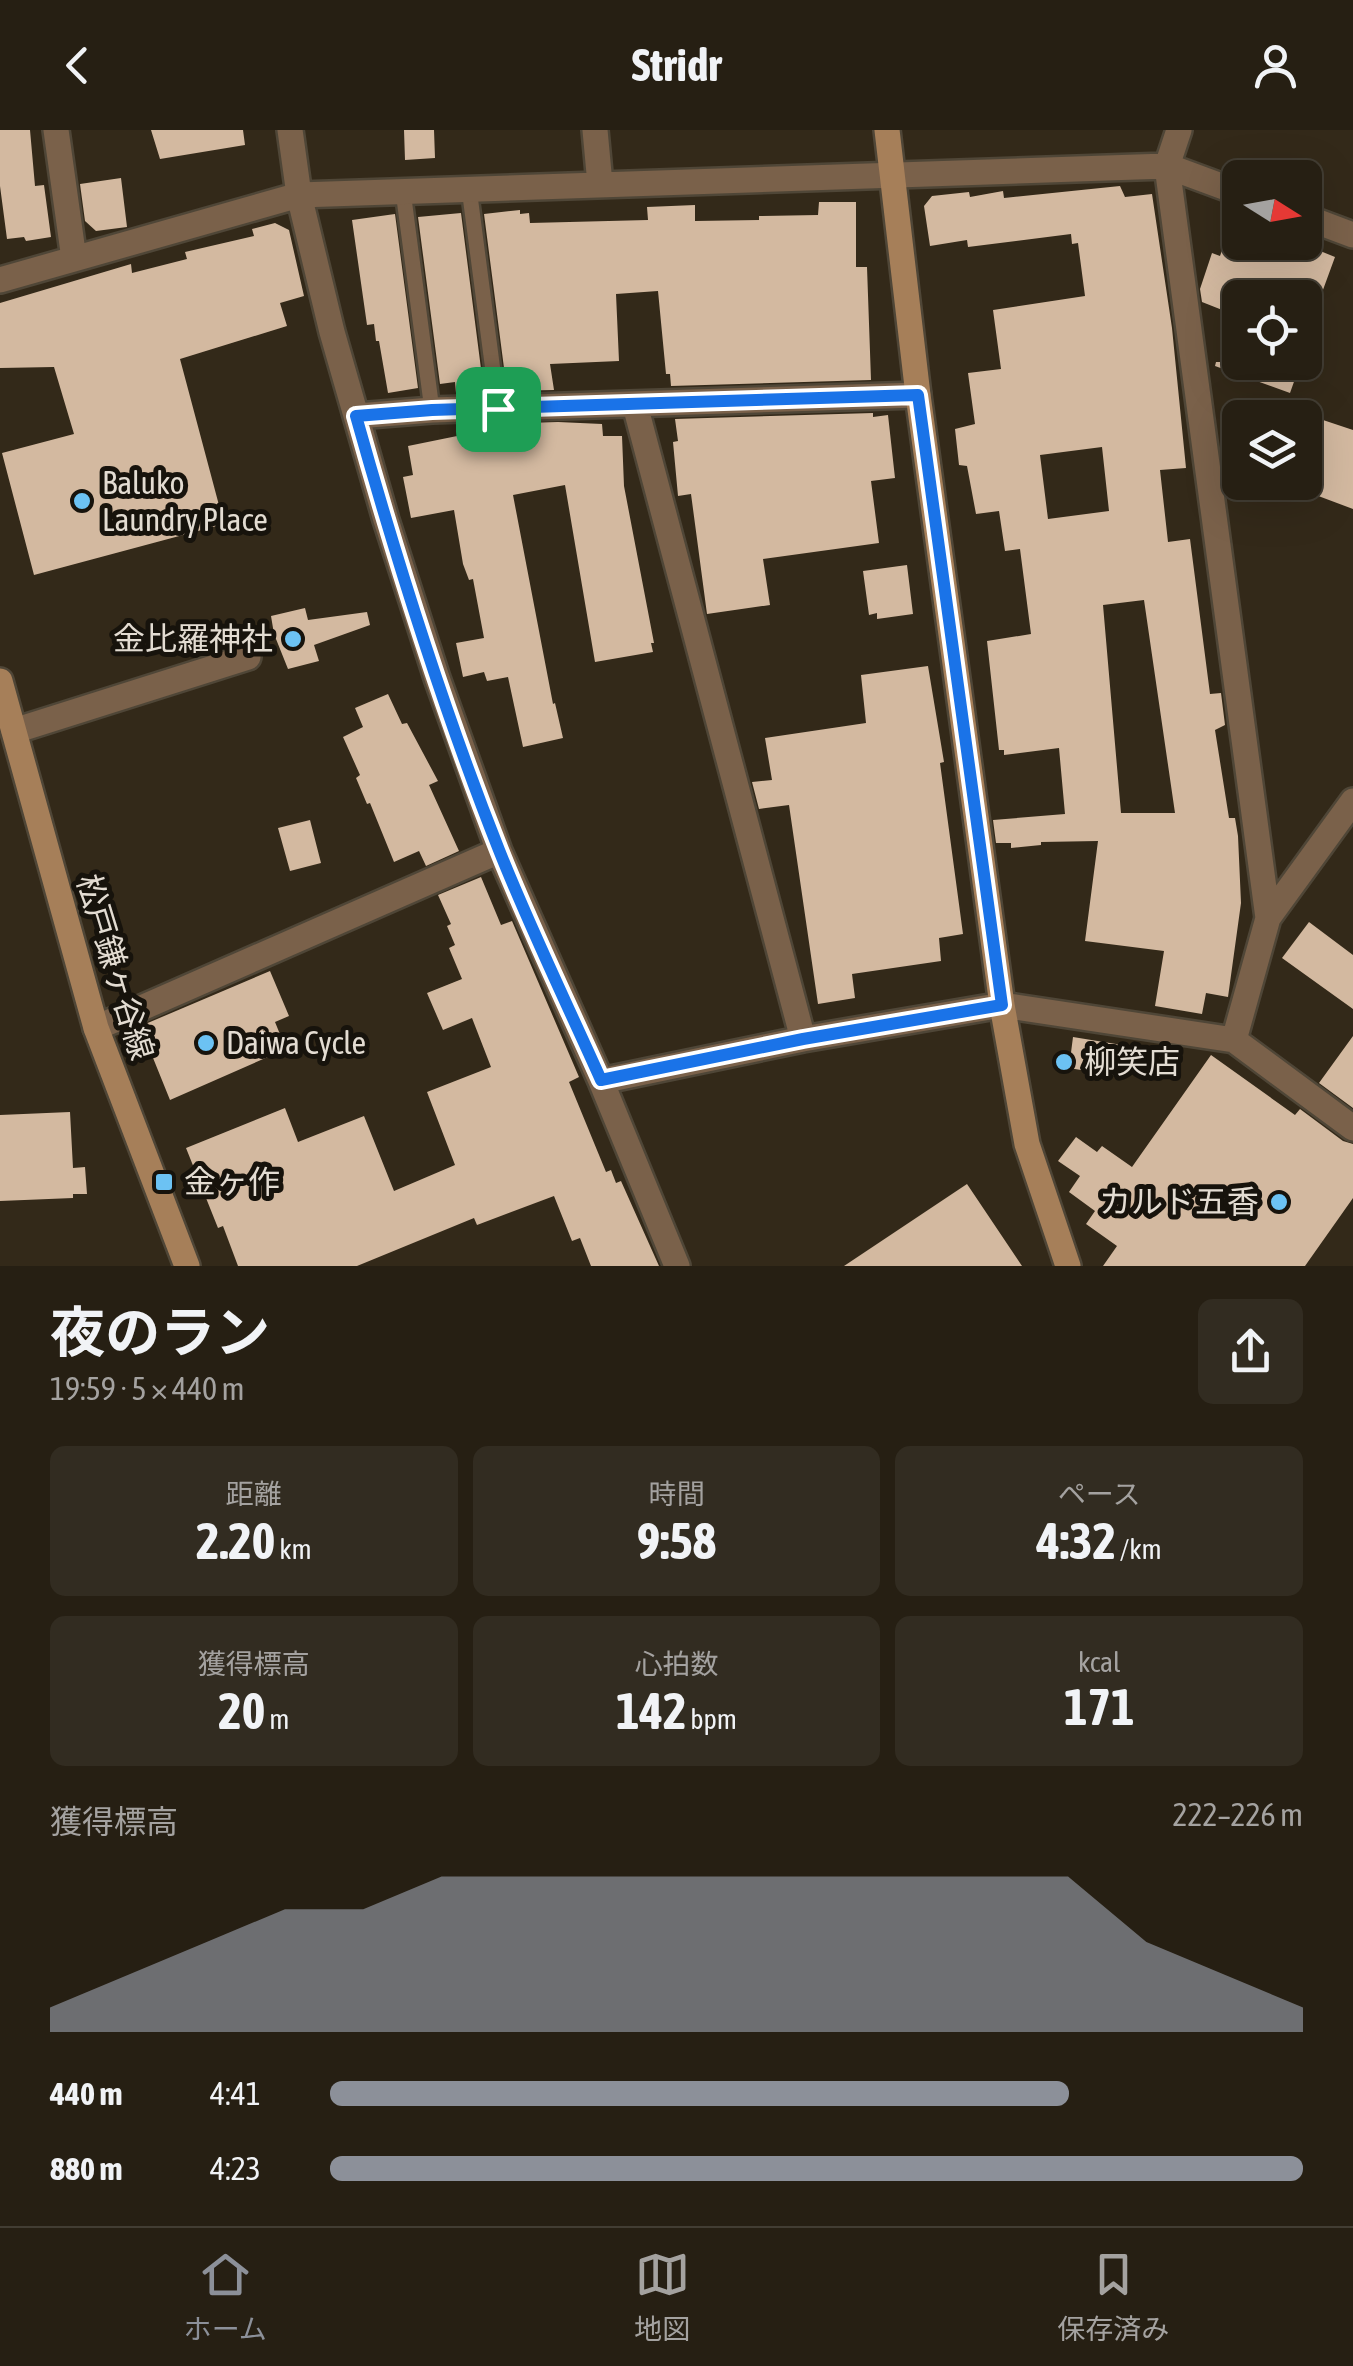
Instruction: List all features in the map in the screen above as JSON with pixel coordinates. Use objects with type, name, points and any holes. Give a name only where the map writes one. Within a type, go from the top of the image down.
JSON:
[{"type":"street","points":[[56,130],[74,259]]},
{"type":"street","points":[[290,130],[299,195],[332,332],[437,678],[499,851],[601,1080],[677,1266]]},
{"type":"street","points":[[594,130],[600,184]]},
{"type":"street","points":[[886,130],[918,395],[1002,1005],[1027,1144],[1068,1266]]},
{"type":"street","points":[[1179,130],[1166,166],[1268,918]]},
{"type":"street","points":[[0,280],[299,195],[1166,166],[1222,187]]},
{"type":"street","points":[[1322,223],[1353,234]]},
{"type":"street","points":[[356,416],[432,410],[918,395]]},
{"type":"street","points":[[635,405],[803,1039]]},
{"type":"street","points":[[14,731],[248,657]]},
{"type":"street","name":"松戸鎌ヶ谷線","points":[[0,680],[96,1028],[186,1266]]},
{"type":"street","points":[[1234,1040],[1268,918],[1353,801]]},
{"type":"street","points":[[96,1028],[499,851]]},
{"type":"street","points":[[601,1080],[803,1039],[1002,1005],[1234,1040],[1353,1128]]},
{"type":"lane","points":[[469,188],[498,409]]},
{"type":"lane","points":[[402,191],[432,410]]},
{"type":"building","points":[[0,130],[30,130],[35,186],[44,185],[51,237],[7,239],[0,186]]},
{"type":"building","points":[[151,130],[243,130],[245,145],[160,159]]},
{"type":"building","points":[[404,130],[434,130],[435,158],[405,160]]},
{"type":"building","points":[[121,178],[127,227],[96,231],[85,221],[80,184]]},
{"type":"building","points":[[1120,186],[1125,197],[1152,194],[1172,328],[1186,468],[1160,470],[1168,542],[1190,539],[1210,694],[1221,693],[1225,725],[1215,730],[1229,818],[1235,818],[1238,836],[1241,903],[1228,997],[1206,993],[1202,1014],[1155,1006],[1164,951],[1085,941],[1098,841],[1041,842],[1011,848],[1011,843],[996,843],[993,820],[1065,814],[1059,748],[1004,755],[1004,750],[999,750],[987,641],[1031,634],[1020,549],[1005,551],[999,511],[976,514],[967,466],[959,465],[955,429],[975,424],[968,373],[1001,369],[993,310],[1085,296],[1078,243],[1072,244],[1071,234],[968,247],[967,240],[930,246],[924,206],[932,196],[969,192],[970,197],[1003,191],[1004,198]],"holes":[[[1102,447],[1109,511],[1048,519],[1040,455]],[[1144,600],[1175,813],[1121,813],[1103,605]]]},
{"type":"building","points":[[819,202],[856,202],[856,267],[867,267],[871,380],[671,386],[670,374],[666,374],[658,291],[616,294],[619,361],[550,364],[554,390],[507,391],[484,214],[520,210],[520,214],[529,213],[530,223],[648,220],[647,207],[695,205],[695,221],[759,220],[759,216],[818,215]]},
{"type":"building","points":[[461,213],[484,392],[456,393],[455,382],[440,384],[418,217]]},
{"type":"building","points":[[395,214],[418,388],[388,393],[374,324],[367,325],[352,220]]},
{"type":"building","points":[[275,223],[289,230],[304,296],[280,303],[287,326],[180,359],[224,524],[34,575],[2,453],[74,434],[54,367],[0,368],[0,303],[131,264],[132,273],[187,259],[185,252],[254,236],[252,229]]},
{"type":"building","points":[[1222,250],[1222,260],[1322,260],[1322,252],[1335,257],[1322,293],[1322,280],[1222,280],[1222,310],[1202,302],[1200,289],[1212,253],[1220,256]]},
{"type":"building","points":[[1254,380],[1295,380],[1290,393]]},
{"type":"building","points":[[873,413],[873,417],[888,415],[895,478],[871,481],[879,543],[763,559],[770,605],[707,614],[691,494],[678,496],[675,419]]},
{"type":"building","points":[[1322,420],[1353,430],[1353,509],[1322,497]]},
{"type":"building","points":[[602,424],[603,436],[622,436],[624,486],[654,643],[653,652],[595,662],[565,485],[513,495],[563,738],[523,747],[508,677],[487,681],[484,672],[463,677],[456,643],[484,638],[473,579],[469,580],[463,564],[454,510],[411,518],[403,477],[413,475],[408,446],[462,435],[460,425]]},
{"type":"building","points":[[907,565],[913,614],[877,619],[877,613],[869,615],[863,571]]},
{"type":"building","points":[[305,608],[308,620],[367,612],[370,625],[314,645],[319,661],[288,669],[271,616]]},
{"type":"building","points":[[928,666],[944,762],[940,763],[963,934],[939,938],[941,961],[852,974],[855,998],[818,1004],[789,805],[759,809],[752,782],[772,780],[765,738],[866,723],[861,675]]},
{"type":"building","points":[[388,694],[438,781],[429,785],[459,851],[426,866],[419,851],[394,862],[356,778],[360,775],[343,737],[363,727],[355,708]]},
{"type":"building","points":[[310,820],[321,863],[290,871],[278,828]]},
{"type":"building","points":[[481,877],[501,925],[512,921],[579,1077],[569,1082],[606,1172],[611,1170],[616,1183],[621,1181],[659,1266],[591,1266],[580,1238],[572,1241],[554,1196],[477,1225],[474,1218],[357,1266],[238,1266],[186,1148],[285,1108],[298,1142],[364,1116],[394,1191],[455,1165],[427,1092],[491,1067],[472,1018],[443,1030],[427,993],[462,979],[449,948],[455,945],[447,926],[451,924],[438,895]]},
{"type":"building","points":[[1309,922],[1353,955],[1353,1009],[1282,958]]},
{"type":"building","points":[[270,971],[289,1016],[275,1022],[286,1049],[170,1100],[143,1025]]},
{"type":"building","points":[[1353,1036],[1353,1108],[1319,1083]]},
{"type":"building","points":[[1073,1037],[1122,1045],[1117,1076],[1069,1068]]},
{"type":"building","points":[[1211,1055],[1295,1115],[1300,1109],[1343,1141],[1353,1144],[1353,1198],[1305,1266],[1103,1266],[1117,1246],[1086,1224],[1095,1211],[1069,1192],[1080,1176],[1058,1161],[1076,1137],[1097,1152],[1102,1146],[1132,1167]]},
{"type":"building","points":[[70,1112],[73,1168],[85,1167],[87,1194],[0,1201],[0,1115]]},
{"type":"building","points":[[967,1184],[1022,1266],[844,1266]]},
{"type":"place","name":"Baluko Laundry Place","points":[[82,501]]},
{"type":"place","name":"金比羅神社","points":[[293,639]]},
{"type":"place","name":"Daiwa Cycle","points":[[206,1043]]},
{"type":"place","name":"柳笑店","points":[[1064,1062]]},
{"type":"place","name":"金ヶ作","points":[[164,1182]]},
{"type":"place","name":"カルド五香","points":[[1279,1202]]},
{"type":"route","points":[[918,395],[1002,1005],[803,1039],[601,1080],[499,851],[437,678],[356,416],[498,409],[918,395]]}]
